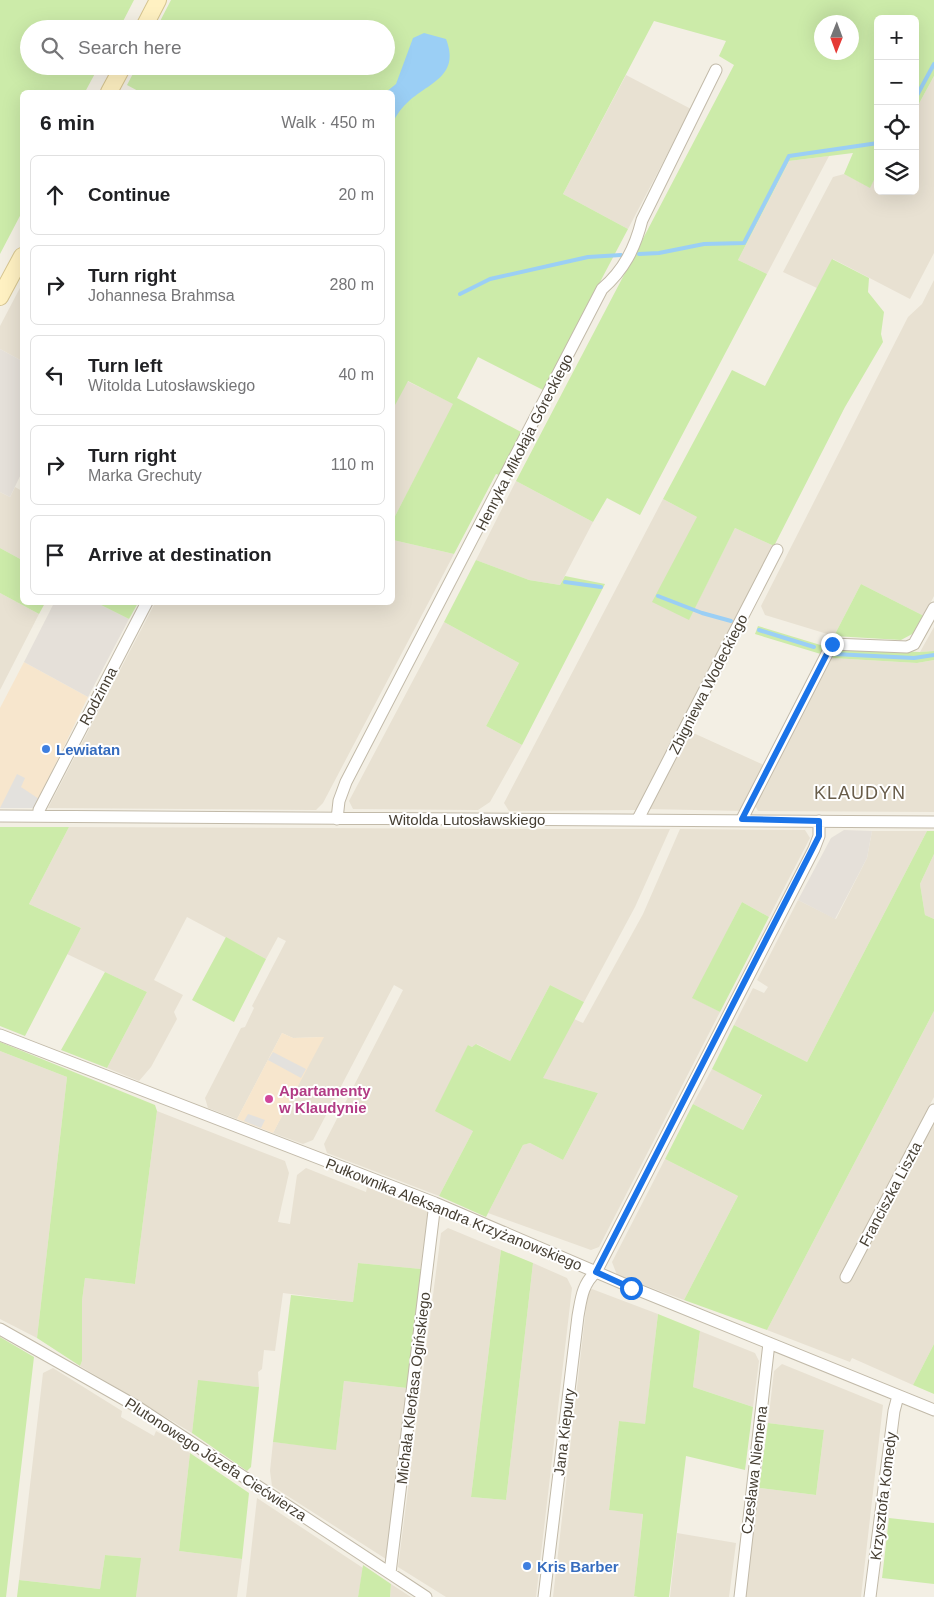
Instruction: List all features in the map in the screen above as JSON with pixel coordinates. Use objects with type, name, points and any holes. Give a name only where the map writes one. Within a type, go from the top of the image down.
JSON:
[{"type":"main road","points":[[148,20],[158,0]]},
{"type":"main road","points":[[110,90],[118,75]]},
{"type":"main road","points":[[0,297],[20,260]]},
{"type":"street","name":"Henryka Mikołaja Góreckiego","points":[[337,818],[339,801],[346,782],[602,290],[616,277],[624,266],[638,238],[642,220],[716,70]]},
{"type":"street","name":"Zbigniewa Wodeckiego","points":[[638,819],[777,550]]},
{"type":"street","name":"Rodzinna","points":[[39,816],[39,810],[145,605]]},
{"type":"street","points":[[742,819],[832,644],[907,647],[914,644],[934,608]]},
{"type":"street","name":"Witolda Lutosławskiego","points":[[0,816],[742,819],[934,822]]},
{"type":"street","name":"Jana Kiepury","points":[[544,1597],[578,1316],[584,1288],[588,1278],[596,1272],[814,849],[819,836],[819,821]]},
{"type":"street","name":"Pułkownika Aleksandra Krzyżanowskiego","points":[[0,1035],[435,1204],[769,1344],[934,1410]]},
{"type":"street","name":"Franciszka Liszta","points":[[846,1277],[934,1110]]},
{"type":"street","name":"Michała Kleofasa Ogińskiego","points":[[390,1573],[435,1204]]},
{"type":"street","name":"Plutonowego Józefa Ciećwierza","points":[[0,1329],[136,1406],[426,1597]]},
{"type":"street","name":"Czesława Niemena","points":[[740,1597],[769,1344]]},
{"type":"street","name":"Krzysztofa Komedy","points":[[870,1597],[894,1411],[898,1396]]},
{"type":"shaded area","points":[[626,75],[691,109],[628,229],[563,194]]},
{"type":"shaded area","points":[[934,76],[934,253],[910,299],[833,259],[817,288],[783,272],[833,177],[844,174],[870,187],[874,180],[874,195],[919,195],[919,104]]},
{"type":"shaded area","points":[[829,156],[767,274],[738,260],[789,161]]},
{"type":"shaded area","points":[[934,280],[934,596],[924,616],[861,584],[834,636],[765,615],[761,606],[908,317],[922,304]]},
{"type":"shaded area","points":[[20,288],[20,360],[0,349],[0,326]]},
{"type":"shaded area","points":[[0,349],[20,360],[20,476],[10,497],[0,492]]},
{"type":"shaded area","points":[[407,381],[454,404],[395,516],[395,405]]},
{"type":"shaded area","points":[[516,481],[593,522],[560,585],[529,580],[476,560]]},
{"type":"shaded area","points":[[15,487],[20,490],[20,559],[0,548],[0,492],[10,497]]},
{"type":"shaded area","points":[[663,499],[697,517],[689,619],[735,528],[774,546],[637,810],[509,811],[504,803]]},
{"type":"shaded area","points":[[395,540],[454,554],[323,803],[316,810],[48,808],[154,605],[395,605]]},
{"type":"shaded area","points":[[0,593],[39,614],[0,690]]},
{"type":"shaded area","points":[[53,605],[101,605],[129,619],[88,697],[24,662]]},
{"type":"shaded area","points":[[444,622],[519,663],[486,726],[522,745],[490,802],[478,810],[353,809],[349,801]]},
{"type":"shaded area","points":[[934,627],[934,651],[920,652]]},
{"type":"shaded area","points":[[832,658],[917,663],[934,660],[934,812],[758,811],[754,804]]},
{"type":"shaded area","points":[[24,662],[88,697],[34,808],[0,808],[0,708]]},
{"type":"shaded area","points":[[689,731],[766,766],[743,811],[647,809]]},
{"type":"shaded area","points":[[17,774],[25,778],[21,787],[39,799],[34,808],[0,808]]},
{"type":"shaded area","points":[[69,827],[670,829],[635,907],[584,1002],[550,985],[510,1061],[477,1044],[472,1047],[468,1045],[473,1131],[439,1196],[327,1153],[324,1144],[403,990],[394,985],[313,1140],[303,1144],[273,1133],[323,1037],[293,1038],[282,1033],[237,1119],[208,1108],[205,1098],[241,1028],[245,1027],[254,1008],[252,1006],[286,941],[278,937],[266,959],[187,917],[154,980],[183,995],[174,1012],[177,1019],[151,1067],[139,1081],[107,1068],[147,992],[67,954],[81,928],[29,904]]},
{"type":"shaded area","points":[[680,829],[805,830],[810,838],[769,917],[742,902],[693,998],[720,1012],[599,1247],[591,1250],[488,1213],[523,1145],[530,1143],[563,1160],[598,1093],[542,1078],[574,1019],[583,1023],[643,914]]},
{"type":"shaded area","points":[[844,830],[872,831],[867,858],[835,919],[798,900],[831,838]]},
{"type":"shaded area","points":[[872,831],[927,831],[807,1062],[734,1025],[753,988],[764,993],[768,987],[757,980],[798,900],[836,919],[867,858]]},
{"type":"shaded area","points":[[934,854],[934,919],[925,915],[920,884]]},
{"type":"shaded area","points":[[934,1011],[934,1097],[840,1278],[850,1282],[934,1122],[934,1344],[913,1385],[852,1358],[850,1362],[767,1330]]},
{"type":"shaded area","points":[[282,1033],[293,1038],[324,1037],[273,1133],[237,1119]]},
{"type":"shaded area","points":[[0,1051],[67,1077],[37,1338],[0,1319]]},
{"type":"shaded area","points":[[273,1052],[306,1069],[301,1078],[268,1060]]},
{"type":"shaded area","points":[[712,1069],[762,1094],[743,1130],[693,1104]]},
{"type":"shaded area","points":[[157,1111],[285,1161],[289,1173],[278,1222],[290,1224],[297,1175],[306,1168],[366,1192],[367,1187],[428,1212],[421,1269],[358,1263],[353,1302],[283,1293],[275,1351],[264,1350],[262,1369],[258,1372],[259,1387],[198,1381],[192,1433],[80,1366],[82,1361],[82,1301],[85,1278],[135,1284]]},
{"type":"shaded area","points":[[248,1114],[265,1120],[261,1128],[244,1121]]},
{"type":"shaded area","points":[[665,1159],[738,1196],[684,1300],[617,1275],[612,1262]]},
{"type":"shaded area","points":[[448,1228],[501,1250],[471,1497],[506,1500],[533,1263],[567,1278],[572,1288],[536,1597],[446,1597],[398,1567],[441,1233]]},
{"type":"shaded area","points":[[592,1289],[658,1314],[645,1425],[619,1421],[609,1510],[643,1513],[634,1596],[638,1597],[553,1597],[588,1291]]},
{"type":"shaded area","points":[[700,1331],[755,1353],[759,1361],[753,1407],[693,1387]]},
{"type":"shaded area","points":[[782,1364],[883,1405],[861,1597],[745,1597],[759,1488],[816,1495],[824,1430],[768,1423],[774,1371]]},
{"type":"shaded area","points":[[53,1368],[122,1411],[121,1417],[154,1436],[156,1431],[183,1446],[183,1449],[190,1453],[179,1551],[242,1559],[237,1597],[136,1597],[140,1558],[105,1555],[100,1589],[19,1580],[43,1373]]},
{"type":"shaded area","points":[[344,1381],[407,1388],[386,1559],[272,1486],[270,1471],[273,1442],[336,1449]]},
{"type":"shaded area","points":[[257,1498],[363,1568],[358,1597],[246,1597]]},
{"type":"shaded area","points":[[677,1533],[736,1543],[729,1597],[670,1597]]},
{"type":"shaded area","points":[[391,1584],[411,1597],[390,1597]]},
{"type":"green space","points":[[0,0],[134,0],[124,20],[20,20],[20,75],[94,75],[86,90],[20,90],[20,216],[0,254]]},
{"type":"green space","points":[[171,0],[934,0],[934,76],[919,104],[919,15],[874,15],[874,180],[870,188],[844,174],[853,153],[789,161],[738,260],[767,274],[640,515],[607,498],[593,522],[516,481],[734,65],[719,56],[726,41],[654,21],[563,194],[628,229],[543,390],[478,357],[457,398],[521,432],[499,475],[496,474],[454,554],[395,540],[395,516],[453,404],[408,381],[395,405],[395,90],[136,90],[127,85],[132,75],[395,75],[395,20],[161,20]]},
{"type":"green space","points":[[832,259],[869,278],[868,292],[884,312],[881,334],[883,342],[845,407],[774,546],[735,528],[689,620],[652,602],[697,517],[663,499],[732,370],[765,386]]},
{"type":"green space","points":[[0,548],[20,559],[20,604],[0,593]]},
{"type":"green space","points":[[476,560],[529,580],[560,585],[565,576],[605,584],[522,745],[486,726],[519,663],[444,622]]},
{"type":"green space","points":[[861,584],[924,616],[916,632],[901,640],[834,636]]},
{"type":"green space","points":[[22,605],[44,605],[39,614]]},
{"type":"green space","points":[[101,605],[137,605],[129,619]]},
{"type":"green space","points":[[758,626],[827,647],[824,655],[755,634]]},
{"type":"green space","points":[[837,649],[934,651],[934,660],[917,663],[832,658]]},
{"type":"green space","points":[[0,827],[69,827],[29,904],[81,928],[25,1036],[0,1026]]},
{"type":"green space","points":[[927,831],[934,831],[934,854],[920,884],[925,915],[934,919],[934,1011],[767,1330],[684,1300],[738,1196],[665,1159],[693,1104],[743,1130],[762,1095],[712,1069],[734,1025],[807,1062]]},
{"type":"green space","points":[[742,902],[769,917],[720,1012],[692,998]]},
{"type":"green space","points":[[226,937],[266,959],[234,1022],[192,1000]]},
{"type":"green space","points":[[105,972],[147,992],[107,1068],[61,1050]]},
{"type":"green space","points":[[550,985],[584,1002],[543,1078],[598,1093],[563,1160],[530,1143],[523,1145],[486,1217],[439,1196],[473,1131],[435,1111],[468,1045],[472,1047],[476,1044],[510,1061]]},
{"type":"green space","points":[[0,1042],[155,1105],[157,1111],[135,1284],[85,1278],[82,1301],[82,1361],[80,1366],[37,1338],[67,1077],[0,1051]]},
{"type":"green space","points":[[501,1250],[533,1263],[506,1500],[471,1497]]},
{"type":"green space","points":[[358,1263],[421,1269],[407,1388],[344,1381],[336,1450],[273,1442],[291,1295],[353,1302]]},
{"type":"green space","points":[[658,1314],[700,1331],[693,1387],[753,1407],[745,1470],[686,1456],[669,1597],[638,1597],[634,1596],[643,1514],[609,1510],[619,1421],[645,1424]]},
{"type":"green space","points":[[0,1337],[34,1357],[6,1597],[0,1597]]},
{"type":"green space","points":[[934,1344],[934,1394],[913,1385]]},
{"type":"green space","points":[[198,1380],[259,1387],[251,1467],[247,1471],[192,1433]]},
{"type":"green space","points":[[768,1423],[824,1430],[816,1495],[759,1488]]},
{"type":"green space","points":[[190,1453],[249,1493],[242,1559],[179,1551]]},
{"type":"green space","points":[[889,1518],[934,1523],[934,1584],[882,1578]]},
{"type":"green space","points":[[105,1555],[141,1558],[136,1597],[17,1597],[19,1580],[100,1589]]},
{"type":"green space","points":[[363,1565],[391,1584],[390,1597],[358,1597]]},
{"type":"water","points":[[424,33],[446,39],[449,61],[441,76],[406,103],[395,119],[395,90],[388,90],[396,84],[413,38]]},
{"type":"waterway","points":[[919,92],[934,64]]},
{"type":"waterway","points":[[639,254],[659,253],[704,244],[744,243],[789,156],[874,144]]},
{"type":"waterway","points":[[460,294],[490,279],[588,257],[621,255]]},
{"type":"waterway","points":[[565,582],[601,587]]},
{"type":"waterway","points":[[658,596],[702,613],[731,621]]},
{"type":"waterway","points":[[759,630],[814,647]]},
{"type":"waterway","points":[[834,654],[914,658],[934,655]]},
{"type":"place","name":"Lewiatan","points":[[46,749]]},
{"type":"place","name":"Apartamenty w Klaudynie","points":[[269,1099]]},
{"type":"place","name":"Kris Barber","points":[[527,1566]]},
{"type":"district","name":"KLAUDYN","points":[[860,793]]},
{"type":"route","points":[[631,1288],[596,1272],[819,836],[819,821],[742,819],[832,644]]}]
